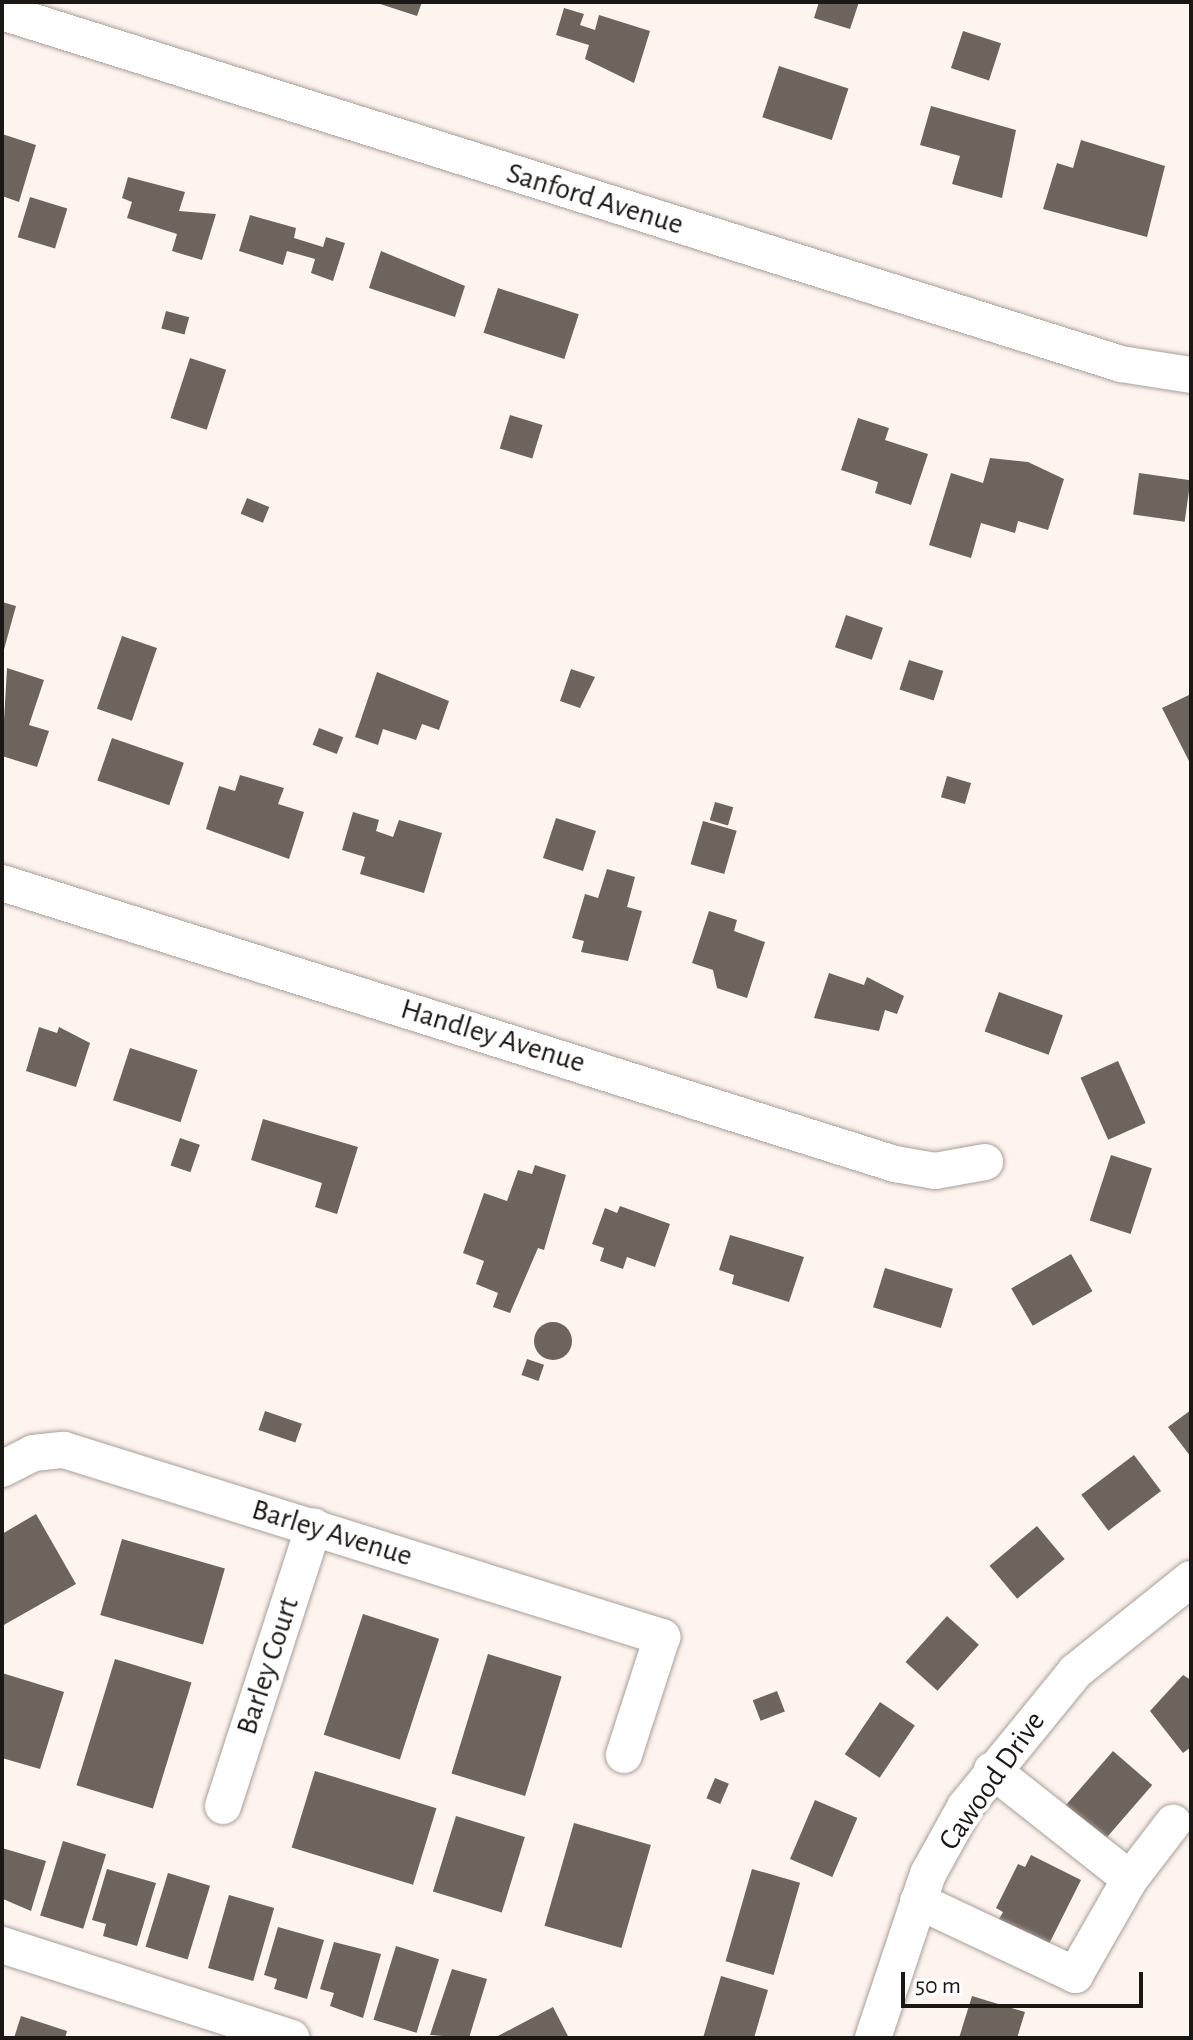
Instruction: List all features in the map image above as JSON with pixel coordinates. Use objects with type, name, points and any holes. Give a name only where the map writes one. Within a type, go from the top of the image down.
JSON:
[{"type":"street","name":"Sanford Avenue","points":[[2,12],[1121,364],[1191,375]]},
{"type":"street","name":"Handley Avenue","points":[[2,883],[895,1164],[935,1171],[985,1162]]},
{"type":"street","name":"Barley Avenue","points":[[2,1469],[33,1453],[64,1450],[662,1637],[624,1755]]},
{"type":"street","name":"Barley Court","points":[[223,1806],[314,1526]]},
{"type":"street","name":"Cawood Drive","points":[[873,2038],[918,1901],[992,1770],[1076,1671],[1191,1579]]},
{"type":"street","points":[[992,1770],[1130,1879]]},
{"type":"street","points":[[918,1901],[1075,1975],[1130,1879],[1173,1823]]},
{"type":"street","points":[[2,1945],[291,2038]]},
{"type":"building","points":[[374,2],[422,2],[417,16]]},
{"type":"building","points":[[819,2],[859,2],[850,29],[814,18]]},
{"type":"building","points":[[564,8],[584,14],[580,25],[595,30],[599,15],[650,31],[634,83],[585,59],[589,45],[556,35]]},
{"type":"building","points":[[963,31],[1001,43],[989,80],[951,68]]},
{"type":"building","points":[[779,66],[848,89],[832,140],[762,117]]},
{"type":"building","points":[[931,106],[1016,130],[1002,198],[952,184],[960,156],[920,145]]},
{"type":"building","points":[[2,134],[36,145],[19,202],[2,196]]},
{"type":"building","points":[[1081,140],[1165,166],[1147,237],[1043,209],[1057,163],[1073,168]]},
{"type":"building","points":[[128,177],[185,192],[179,211],[216,214],[202,260],[172,251],[177,234],[127,218],[132,202],[122,198]]},
{"type":"building","points":[[30,197],[67,208],[55,249],[18,237]]},
{"type":"building","points":[[250,215],[296,228],[294,238],[323,247],[326,237],[345,243],[333,281],[311,273],[315,259],[287,251],[283,265],[239,251]]},
{"type":"building","points":[[381,251],[465,286],[455,317],[369,288]]},
{"type":"building","points":[[498,288],[579,314],[564,359],[483,333]]},
{"type":"building","points":[[166,311],[189,317],[185,335],[161,328]]},
{"type":"building","points":[[190,358],[226,370],[207,430],[171,418]]},
{"type":"building","points":[[510,415],[543,425],[532,458],[500,448]]},
{"type":"building","points":[[858,418],[889,428],[885,440],[928,454],[911,505],[875,493],[878,482],[841,470]]},
{"type":"building","points":[[990,458],[1028,462],[1064,479],[1048,530],[1018,521],[1015,533],[981,523],[971,558],[929,545],[951,473],[983,483]]},
{"type":"building","points":[[1139,473],[1190,480],[1185,522],[1133,515]]},
{"type":"building","points":[[247,498],[269,507],[263,523],[241,514]]},
{"type":"building","points":[[2,602],[16,606],[3,653],[2,653]]},
{"type":"building","points":[[846,615],[883,628],[872,660],[835,647]]},
{"type":"building","points":[[122,636],[157,648],[132,721],[97,709]]},
{"type":"building","points":[[909,660],[943,671],[934,701],[899,689]]},
{"type":"building","points":[[7,668],[44,680],[29,725],[49,731],[37,767],[2,756]]},
{"type":"building","points":[[571,669],[595,677],[580,708],[560,701]]},
{"type":"building","points":[[377,672],[449,701],[439,730],[422,724],[416,740],[383,729],[378,745],[355,737]]},
{"type":"building","points":[[1191,694],[1191,765],[1162,708]]},
{"type":"building","points":[[319,728],[343,737],[337,754],[313,745]]},
{"type":"building","points":[[112,738],[184,763],[169,805],[97,781]]},
{"type":"building","points":[[240,775],[284,788],[278,804],[304,812],[289,859],[206,829],[219,786],[235,791]]},
{"type":"building","points":[[947,776],[971,783],[965,804],[941,797]]},
{"type":"building","points":[[715,802],[733,807],[728,826],[710,820]]},
{"type":"building","points":[[353,812],[379,820],[376,831],[393,837],[399,820],[442,833],[424,893],[360,874],[365,857],[342,850]]},
{"type":"building","points":[[556,818],[596,831],[583,871],[543,858]]},
{"type":"building","points":[[703,821],[737,831],[724,874],[691,864]]},
{"type":"building","points":[[607,869],[635,877],[627,907],[642,911],[628,961],[581,952],[584,941],[572,938],[585,894],[598,898]]},
{"type":"building","points":[[709,911],[737,920],[734,931],[765,942],[747,998],[717,988],[713,970],[692,963]]},
{"type":"building","points":[[829,973],[864,985],[867,977],[904,996],[897,1014],[885,1010],[879,1031],[814,1018]]},
{"type":"building","points":[[999,992],[1063,1015],[1049,1055],[985,1031]]},
{"type":"building","points":[[39,1027],[57,1033],[59,1027],[90,1043],[76,1087],[26,1071]]},
{"type":"building","points":[[130,1048],[198,1070],[181,1122],[113,1100]]},
{"type":"building","points":[[1118,1061],[1146,1123],[1108,1140],[1081,1078]]},
{"type":"building","points":[[263,1119],[358,1147],[337,1214],[315,1207],[322,1183],[251,1160]]},
{"type":"building","points":[[180,1138],[200,1145],[190,1172],[171,1165]]},
{"type":"building","points":[[1111,1155],[1152,1168],[1131,1234],[1090,1221]]},
{"type":"building","points":[[535,1165],[566,1175],[544,1250],[538,1248],[510,1313],[493,1307],[498,1293],[476,1284],[484,1261],[463,1253],[484,1193],[507,1201],[518,1170],[532,1174]]},
{"type":"building","points":[[620,1206],[670,1224],[655,1267],[627,1257],[623,1269],[600,1261],[604,1248],[592,1244],[605,1208],[617,1213]]},
{"type":"building","points":[[730,1235],[804,1257],[789,1302],[732,1284],[734,1275],[719,1270]]},
{"type":"building","points":[[1071,1254],[1092,1291],[1033,1326],[1011,1288]]},
{"type":"building","points":[[885,1268],[953,1289],[941,1328],[873,1307]]},
{"type":"building","points":[[553,1322],[567,1327],[572,1341],[567,1355],[553,1360],[539,1355],[534,1341],[539,1327]]},
{"type":"building","points":[[527,1359],[544,1365],[538,1381],[521,1375]]},
{"type":"building","points":[[1191,1410],[1191,1457],[1168,1427]]},
{"type":"building","points":[[265,1411],[302,1424],[295,1443],[258,1430]]},
{"type":"building","points":[[1134,1455],[1161,1491],[1108,1531],[1081,1495]]},
{"type":"building","points":[[36,1514],[76,1584],[2,1626],[2,1534]]},
{"type":"building","points":[[1037,1526],[1065,1559],[1017,1599],[990,1566]]},
{"type":"building","points":[[122,1539],[225,1568],[203,1644],[100,1615]]},
{"type":"building","points":[[363,1614],[439,1639],[400,1760],[324,1735]]},
{"type":"building","points":[[947,1616],[979,1645],[937,1691],[906,1662]]},
{"type":"building","points":[[488,1654],[562,1677],[525,1796],[451,1774]]},
{"type":"building","points":[[115,1659],[192,1682],[153,1809],[76,1785]]},
{"type":"building","points":[[2,1673],[64,1692],[40,1769],[2,1758]]},
{"type":"building","points":[[1183,1675],[1191,1680],[1191,1747],[1183,1753],[1150,1711]]},
{"type":"building","points":[[777,1691],[785,1712],[761,1721],[753,1700]]},
{"type":"building","points":[[880,1702],[915,1725],[880,1778],[845,1754]]},
{"type":"building","points":[[1113,1751],[1152,1785],[1105,1839],[1066,1805]]},
{"type":"building","points":[[315,1771],[436,1808],[413,1885],[292,1848]]},
{"type":"building","points":[[715,1778],[729,1784],[720,1804],[706,1798]]},
{"type":"building","points":[[815,1800],[857,1818],[832,1877],[790,1859]]},
{"type":"building","points":[[456,1816],[525,1837],[502,1913],[433,1892]]},
{"type":"building","points":[[574,1823],[651,1845],[621,1948],[545,1926]]},
{"type":"building","points":[[63,1841],[106,1854],[83,1929],[40,1916]]},
{"type":"building","points":[[2,1848],[46,1861],[31,1911],[3,1899]]},
{"type":"building","points":[[1031,1855],[1081,1880],[1048,1946],[998,1921],[1003,1912],[996,1908],[1018,1864],[1025,1867]]},
{"type":"building","points":[[107,1869],[156,1883],[137,1946],[103,1936],[106,1924],[92,1920]]},
{"type":"building","points":[[752,1869],[800,1883],[774,1975],[726,1961]]},
{"type":"building","points":[[168,1873],[210,1886],[188,1959],[145,1947]]},
{"type":"building","points":[[229,1895],[274,1908],[253,1981],[208,1968]]},
{"type":"building","points":[[278,1927],[324,1940],[307,1999],[274,1989],[277,1979],[264,1975]]},
{"type":"building","points":[[334,1942],[381,1954],[363,2018],[330,2006],[334,1993],[320,1989]]},
{"type":"building","points":[[396,1946],[439,1959],[417,2033],[373,2020]]},
{"type":"building","points":[[452,1969],[487,1979],[469,2038],[430,2035]]},
{"type":"building","points":[[721,1976],[768,1990],[754,2038],[703,2038]]},
{"type":"building","points":[[972,1996],[1025,2012],[1017,2038],[959,2038]]},
{"type":"building","points":[[553,2007],[569,2038],[494,2038]]},
{"type":"building","points":[[21,2016],[67,2031],[65,2038],[14,2038]]}]
